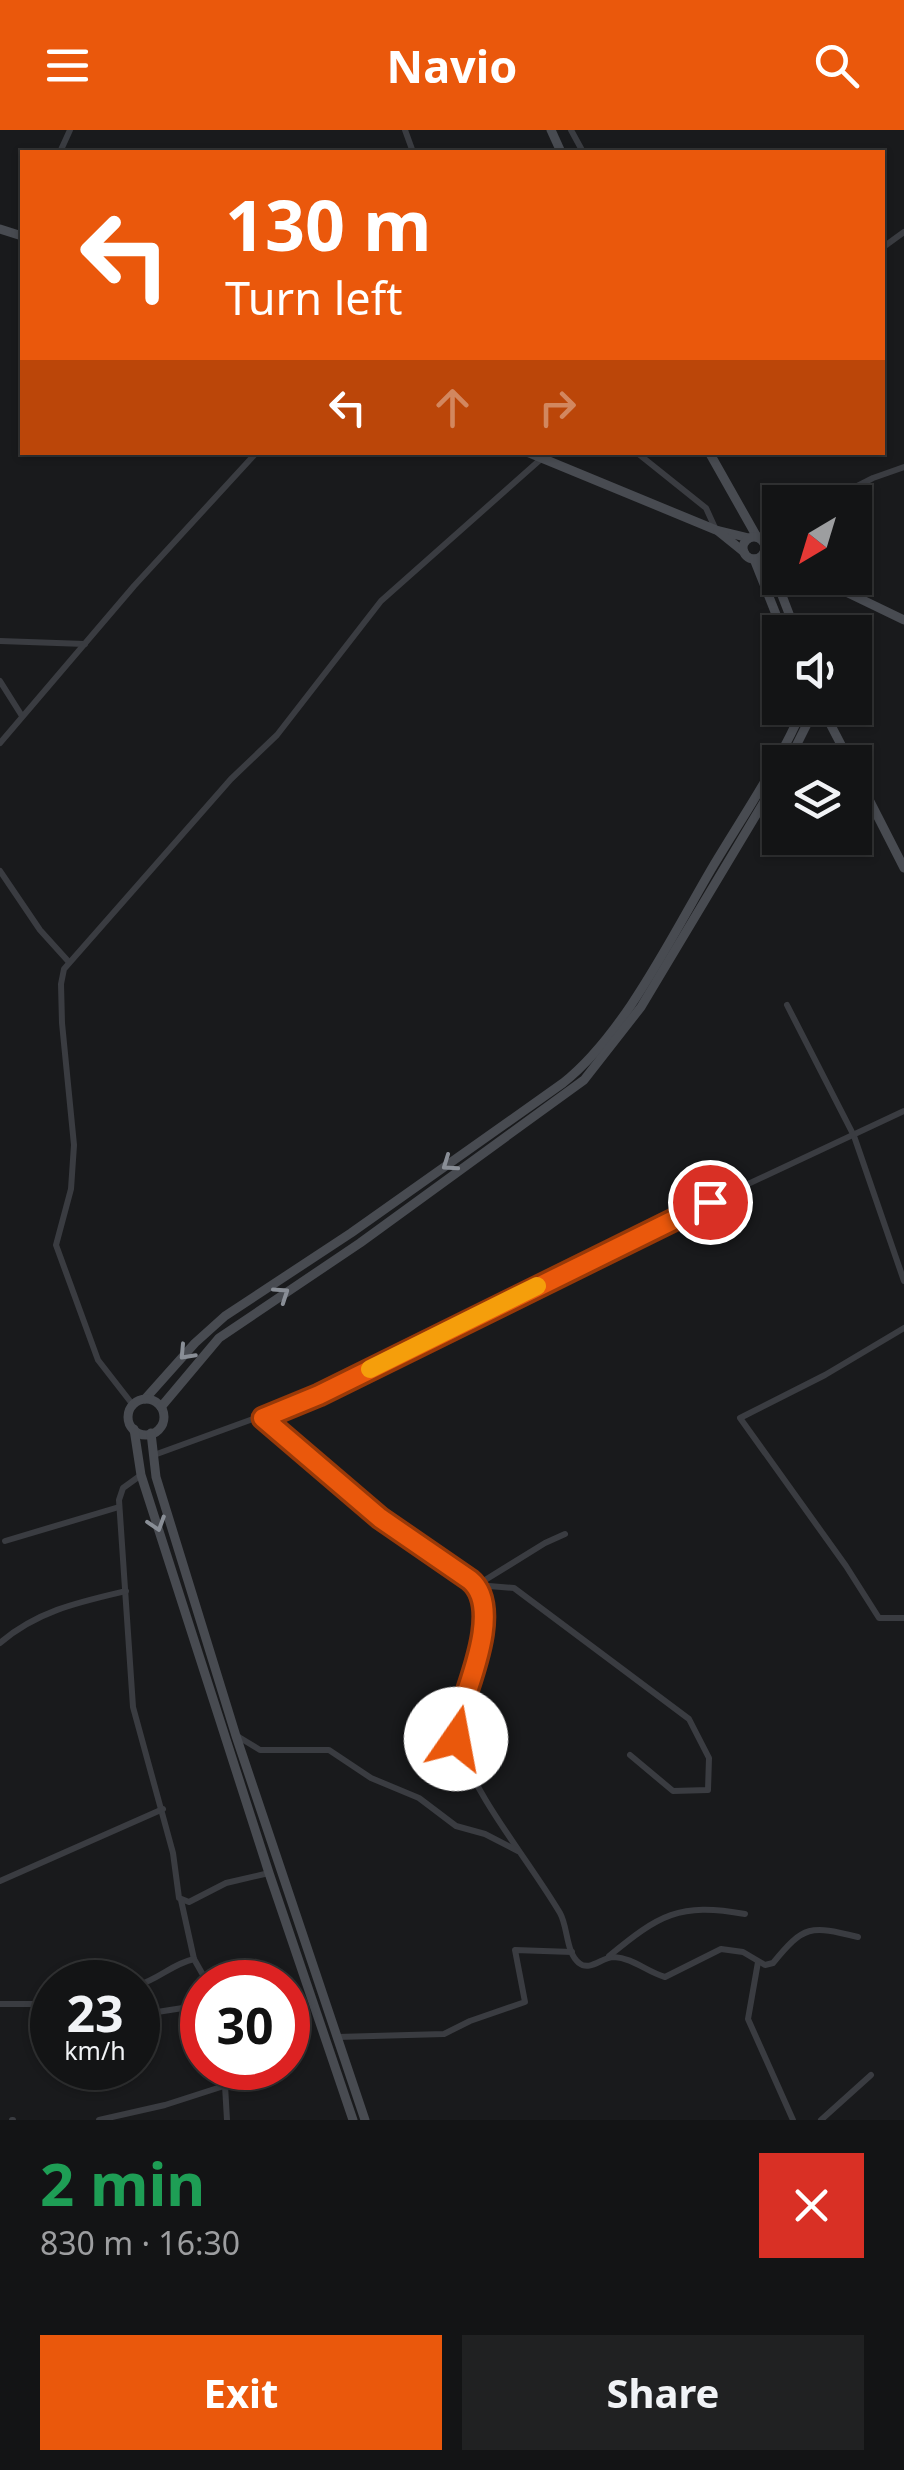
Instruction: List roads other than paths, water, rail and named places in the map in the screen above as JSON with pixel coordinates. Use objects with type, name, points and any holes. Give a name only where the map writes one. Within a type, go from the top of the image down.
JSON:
[{"type":"street","points":[[0,743],[134,586],[255,455]]},
{"type":"street","points":[[533,455],[762,551]]},
{"type":"street","points":[[640,455],[706,508],[716,530],[754,548]]},
{"type":"street","points":[[710,455],[788,615]]},
{"type":"street","points":[[133,1404],[98,1360],[56,1245],[73,1174],[61,984],[68,961],[230,779],[277,734],[376,606],[542,459]]},
{"type":"street","points":[[859,485],[904,468]]},
{"type":"street","points":[[733,500],[777,615]]},
{"type":"street","points":[[754,548],[762,541]]},
{"type":"street","points":[[852,595],[904,620]]},
{"type":"street","points":[[0,641],[86,644]]},
{"type":"street","points":[[0,681],[22,716]]},
{"type":"street","points":[[353,2120],[268,1873],[141,1475],[134,1430],[128,1417],[133,1404],[145,1399],[225,1316],[351,1234],[564,1083],[590,1059],[662,952],[795,725]]},
{"type":"street","points":[[872,805],[904,868]]},
{"type":"street","points":[[134,1430],[151,1433],[162,1425],[161,1407],[219,1338],[584,1080],[641,1007],[762,806]]},
{"type":"street","points":[[0,872],[40,930],[68,961]]},
{"type":"street","points":[[787,1005],[854,1136],[904,1281]]},
{"type":"street","points":[[152,1456],[319,1395],[684,1214],[904,1111]]},
{"type":"street","points":[[904,1328],[825,1375],[740,1418],[879,1618],[904,1618]]},
{"type":"street","points":[[145,1399],[161,1407]]},
{"type":"street","points":[[263,1418],[380,1518],[477,1585],[514,1588],[689,1719],[709,1758],[708,1790],[673,1791],[630,1755]]},
{"type":"street","points":[[151,1433],[152,1456],[236,1736],[365,2120]]},
{"type":"street","points":[[141,1475],[122,1488],[119,1508],[132,1707],[163,1810],[194,1959],[180,1962],[160,1977]]},
{"type":"street","points":[[6,1540],[119,1508]]},
{"type":"street","points":[[477,1585],[544,1542],[565,1534]]},
{"type":"street","points":[[477,1585],[485,1602],[484,1626],[456,1725],[456,1739],[518,1851],[563,1918],[572,1952],[583,1966],[608,1957],[646,1926],[673,1913],[709,1908],[744,1914]]},
{"type":"street","points":[[0,1643],[59,1607],[126,1591]]},
{"type":"street","points":[[236,1736],[260,1750],[328,1750],[370,1778],[419,1798],[456,1826],[485,1834],[518,1851]]},
{"type":"street","points":[[0,1880],[163,1810]]},
{"type":"street","points":[[182,1900],[188,1902],[244,1877],[268,1873]]},
{"type":"street","points":[[608,1957],[621,1957],[665,1977],[721,1950],[743,1952],[758,1962],[773,1964],[794,1938],[808,1930],[858,1937]]},
{"type":"street","points":[[337,2037],[444,2034],[524,2002],[515,1950],[572,1952]]},
{"type":"street","points":[[758,1962],[748,2019],[792,2120]]},
{"type":"street","points":[[0,2004],[30,2004]]},
{"type":"street","points":[[820,2120],[871,2075]]},
{"type":"street","points":[[99,2120],[209,2090]]},
{"type":"street","points":[[227,2090],[227,2120]]}]
